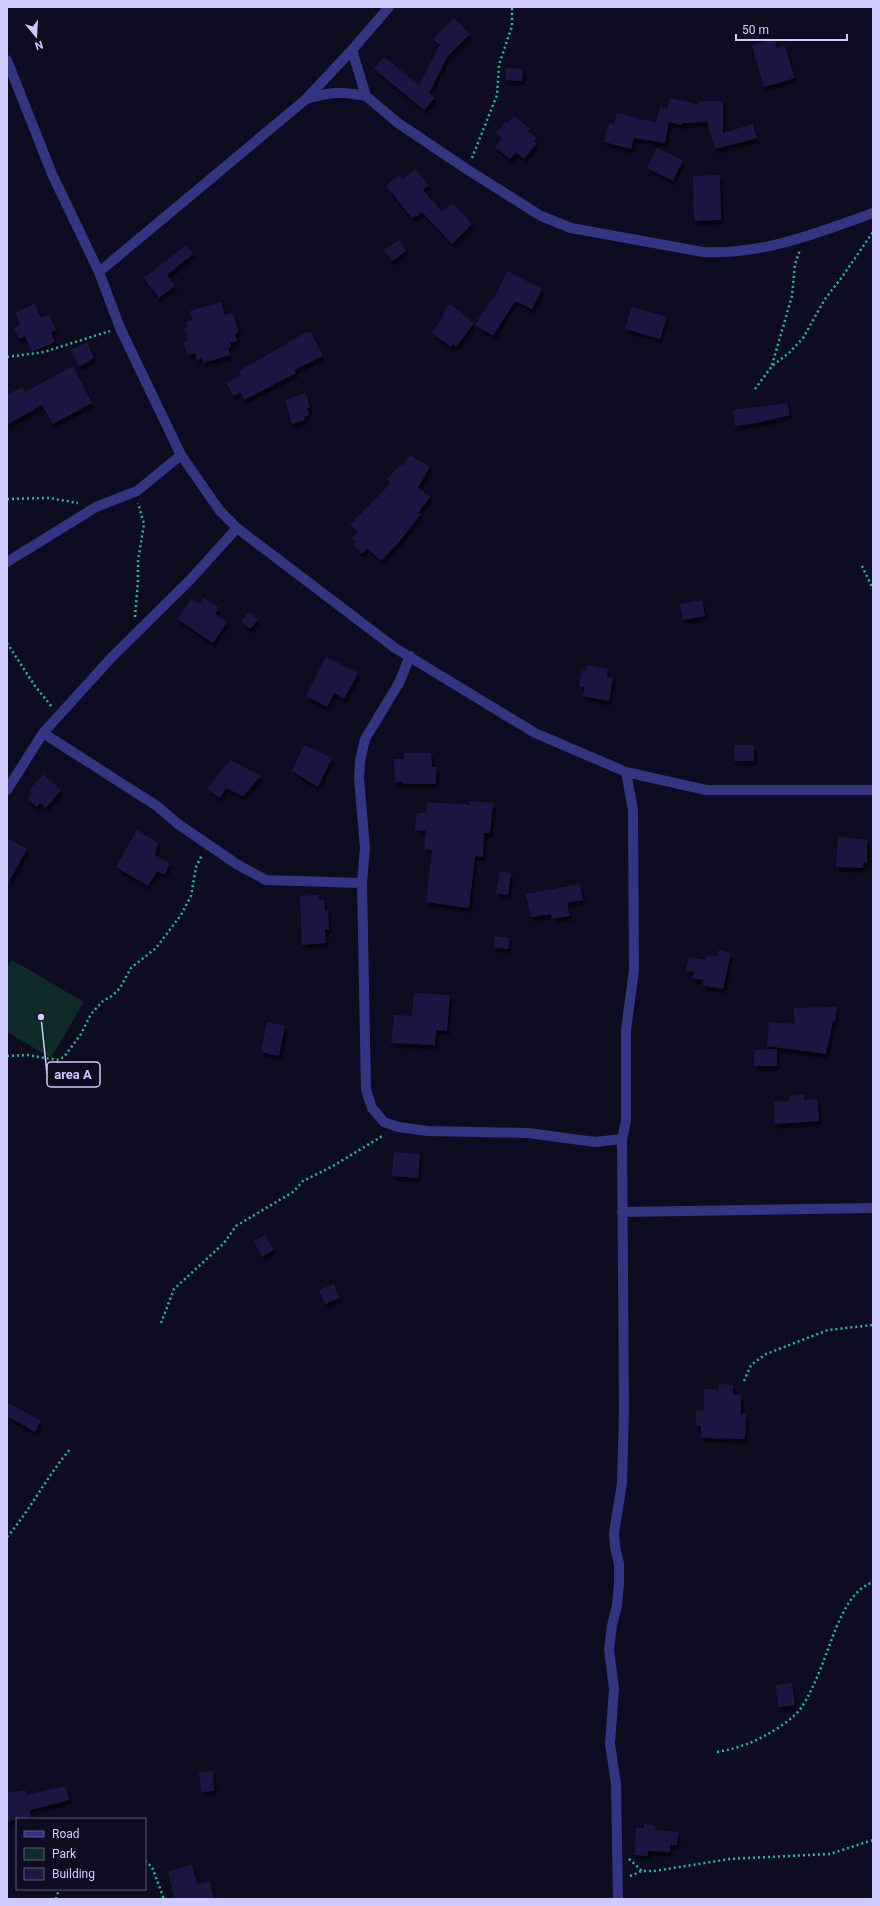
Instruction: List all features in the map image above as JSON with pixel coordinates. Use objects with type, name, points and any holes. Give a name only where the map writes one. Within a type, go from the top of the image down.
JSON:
[{"type":"street","points":[[99,272],[305,100],[352,50],[389,7]]},
{"type":"street","points":[[352,50],[366,96]]},
{"type":"street","points":[[7,60],[52,174],[99,272],[120,328],[181,455],[220,511],[237,528],[395,648],[534,733],[626,772],[706,790],[873,790]]},
{"type":"street","points":[[305,100],[330,92],[344,92],[366,96],[398,123],[468,170],[541,216],[571,228],[703,252],[721,253],[761,249],[804,238],[873,213]]},
{"type":"street","points":[[7,562],[96,507],[137,491],[181,455]]},
{"type":"street","points":[[7,790],[43,733],[133,636],[190,580],[237,528]]},
{"type":"street","points":[[410,656],[399,683],[365,739],[360,762],[359,778],[365,848],[362,883],[366,1090],[372,1108],[384,1122],[398,1127],[428,1130],[528,1133],[595,1142],[622,1139]]},
{"type":"street","points":[[43,733],[157,806],[178,824],[238,866],[266,880],[362,883]]},
{"type":"street","points":[[618,1899],[616,1784],[610,1744],[614,1689],[609,1649],[612,1625],[617,1606],[619,1583],[619,1564],[615,1547],[614,1533],[622,1483],[624,1411],[622,1139],[626,1121],[626,1030],[634,970],[633,810],[626,772]]},
{"type":"street","points":[[622,1212],[873,1208]]},
{"type":"path","points":[[468,170],[475,147],[497,95],[499,66],[512,26],[512,7]]},
{"type":"path","points":[[755,389],[772,366],[789,353],[804,338],[825,299],[873,232]]},
{"type":"path","points":[[772,366],[792,296],[795,264],[804,238]]},
{"type":"path","points":[[7,357],[44,352],[120,328]]},
{"type":"path","points":[[133,636],[138,581],[138,561],[144,524],[137,499],[137,491]]},
{"type":"path","points":[[7,499],[49,498],[96,507]]},
{"type":"path","points":[[862,566],[873,589]]},
{"type":"path","points":[[7,643],[35,686],[59,716]]},
{"type":"path","points":[[7,1056],[27,1055],[57,1060],[64,1057],[82,1034],[91,1014],[103,1001],[112,996],[120,988],[131,968],[156,948],[181,915],[191,896],[196,867],[207,844]]},
{"type":"path","points":[[161,1322],[174,1289],[224,1243],[236,1226],[293,1192],[303,1181],[333,1166],[398,1127]]},
{"type":"path","points":[[744,1381],[751,1365],[766,1354],[828,1330],[873,1325]]},
{"type":"path","points":[[7,1537],[22,1519],[58,1464],[71,1448]]},
{"type":"path","points":[[717,1752],[737,1749],[754,1742],[771,1733],[793,1718],[807,1698],[842,1616],[853,1596],[863,1586],[873,1582]]},
{"type":"path","points":[[617,1887],[626,1878],[642,1871],[654,1871],[730,1859],[830,1854],[873,1840]]},
{"type":"path","points":[[146,1862],[152,1867],[164,1899]]},
{"type":"green space","points":[[12,960],[84,1002],[51,1058],[7,1032],[7,968]]},
{"type":"building","points":[[454,18],[470,34],[448,56],[429,93],[435,98],[424,110],[374,69],[384,57],[419,85],[440,45],[433,39]]},
{"type":"building","points":[[774,39],[777,48],[785,46],[795,78],[764,87],[752,45]]},
{"type":"building","points":[[506,68],[523,69],[522,81],[505,80]]},
{"type":"building","points":[[670,98],[699,105],[699,101],[723,101],[723,133],[753,124],[757,138],[715,149],[707,122],[682,123],[681,125],[669,122],[665,143],[634,138],[631,149],[604,142],[609,123],[614,124],[617,113],[656,123],[660,107],[667,109]]},
{"type":"building","points":[[514,116],[530,129],[528,131],[537,138],[534,141],[537,143],[524,159],[516,152],[510,159],[495,147],[502,138],[496,133],[506,121],[508,123]]},
{"type":"building","points":[[657,148],[683,160],[673,181],[647,168]]},
{"type":"building","points":[[415,169],[429,185],[423,190],[442,212],[452,203],[472,224],[452,244],[422,212],[416,217],[415,215],[412,218],[386,186],[399,175],[403,179]]},
{"type":"building","points":[[720,175],[721,220],[694,221],[693,176]]},
{"type":"building","points":[[399,240],[406,251],[392,261],[384,250]]},
{"type":"building","points":[[186,245],[193,254],[167,275],[175,286],[159,298],[144,278]]},
{"type":"building","points":[[507,271],[542,289],[532,309],[515,301],[493,336],[475,325],[492,298],[494,299]]},
{"type":"building","points":[[221,302],[225,315],[233,313],[239,332],[235,334],[237,341],[230,343],[231,347],[228,348],[230,355],[203,363],[202,358],[197,360],[195,353],[188,355],[183,342],[188,341],[184,328],[188,327],[186,322],[193,320],[190,311]]},
{"type":"building","points":[[35,304],[41,318],[49,315],[56,330],[51,332],[55,342],[32,352],[25,336],[19,339],[14,328],[20,325],[15,313]]},
{"type":"building","points":[[450,304],[474,323],[456,347],[453,344],[451,347],[432,333],[444,315],[442,314]]},
{"type":"building","points":[[632,307],[667,317],[660,339],[625,329]]},
{"type":"building","points":[[311,332],[323,356],[294,370],[296,373],[244,400],[240,392],[234,396],[226,383],[241,375],[239,371],[305,333]]},
{"type":"building","points":[[87,342],[94,358],[79,367],[71,350]]},
{"type":"building","points":[[73,366],[92,403],[53,424],[42,405],[7,425],[7,395],[22,387],[25,392]]},
{"type":"building","points":[[306,393],[310,407],[307,408],[309,415],[304,417],[305,420],[292,424],[285,400]]},
{"type":"building","points":[[787,403],[790,415],[758,423],[735,426],[733,410]]},
{"type":"building","points":[[410,455],[430,467],[418,487],[430,497],[418,513],[421,514],[399,542],[381,561],[367,548],[362,554],[353,545],[356,542],[352,538],[358,532],[350,525],[391,483],[387,479],[401,464],[403,466]]},
{"type":"building","points":[[204,598],[219,608],[215,614],[227,622],[213,643],[177,619],[191,599],[199,604]]},
{"type":"building","points":[[702,600],[705,616],[683,620],[680,604]]},
{"type":"building","points":[[249,612],[258,620],[250,629],[241,621]]},
{"type":"building","points":[[326,657],[358,673],[344,699],[334,693],[327,707],[306,696]]},
{"type":"building","points":[[587,665],[608,669],[607,676],[613,678],[609,701],[583,696],[585,687],[579,686],[582,670],[586,671]]},
{"type":"building","points":[[304,745],[332,758],[318,787],[292,771]]},
{"type":"building","points":[[734,745],[754,745],[754,761],[734,761]]},
{"type":"building","points":[[404,753],[431,753],[432,767],[436,767],[436,784],[403,784],[403,782],[395,782],[394,759],[404,759]]},
{"type":"building","points":[[230,760],[261,776],[243,796],[226,788],[220,798],[207,789]]},
{"type":"building","points":[[43,774],[61,790],[46,808],[40,803],[37,807],[27,798],[32,793],[29,790]]},
{"type":"building","points":[[470,801],[493,803],[490,833],[484,833],[483,857],[475,856],[469,908],[426,902],[432,850],[424,849],[426,831],[415,830],[417,813],[426,813],[427,802],[470,805]]},
{"type":"building","points":[[137,830],[158,843],[155,855],[170,864],[164,875],[157,871],[148,886],[116,867]]},
{"type":"building","points":[[838,837],[867,840],[867,863],[864,862],[863,868],[836,867]]},
{"type":"building","points":[[7,838],[27,849],[7,886]]},
{"type":"building","points":[[500,871],[511,873],[508,895],[496,893]]},
{"type":"building","points":[[580,884],[583,900],[567,903],[570,916],[552,919],[551,914],[531,917],[526,894]]},
{"type":"building","points":[[318,895],[318,900],[324,900],[325,910],[328,910],[329,930],[325,930],[326,943],[302,945],[300,896]]},
{"type":"building","points":[[495,936],[510,938],[508,949],[494,947]]},
{"type":"building","points":[[719,950],[731,953],[723,989],[702,985],[703,980],[692,978],[694,972],[686,971],[689,957],[705,960],[707,955],[717,957]]},
{"type":"building","points":[[414,993],[450,995],[447,1031],[436,1030],[435,1045],[391,1043],[394,1015],[412,1016]]},
{"type":"building","points":[[837,1007],[835,1021],[833,1021],[826,1054],[767,1046],[769,1022],[795,1024],[793,1008]]},
{"type":"building","points":[[267,1022],[285,1026],[279,1056],[261,1052]]},
{"type":"building","points":[[777,1049],[777,1066],[754,1066],[754,1050]]},
{"type":"building","points":[[804,1095],[804,1100],[817,1099],[819,1121],[775,1124],[774,1102],[789,1101],[789,1096]]},
{"type":"building","points":[[394,1152],[420,1154],[418,1178],[392,1176]]},
{"type":"building","points":[[265,1235],[274,1250],[262,1257],[254,1241]]},
{"type":"building","points":[[334,1284],[340,1298],[325,1304],[319,1290]]},
{"type":"building","points":[[719,1384],[733,1385],[733,1395],[741,1395],[741,1414],[746,1414],[745,1439],[701,1438],[701,1426],[696,1426],[696,1410],[704,1411],[704,1389],[718,1390]]},
{"type":"building","points":[[7,1402],[41,1421],[35,1432],[7,1416]]},
{"type":"building","points":[[792,1683],[795,1705],[778,1707],[776,1685]]},
{"type":"building","points":[[213,1771],[214,1791],[201,1792],[199,1772]]},
{"type":"building","points":[[66,1786],[69,1800],[30,1810],[31,1817],[16,1818],[16,1820],[7,1821],[7,1793],[25,1790],[26,1795]]},
{"type":"building","points":[[644,1824],[655,1825],[655,1830],[678,1832],[677,1845],[670,1845],[670,1852],[648,1851],[648,1856],[634,1855],[636,1828],[644,1828]]},
{"type":"building","points":[[192,1865],[197,1884],[210,1881],[214,1899],[174,1899],[168,1871]]},
{"type":"place","name":"area A","points":[[41,1017]]}]
